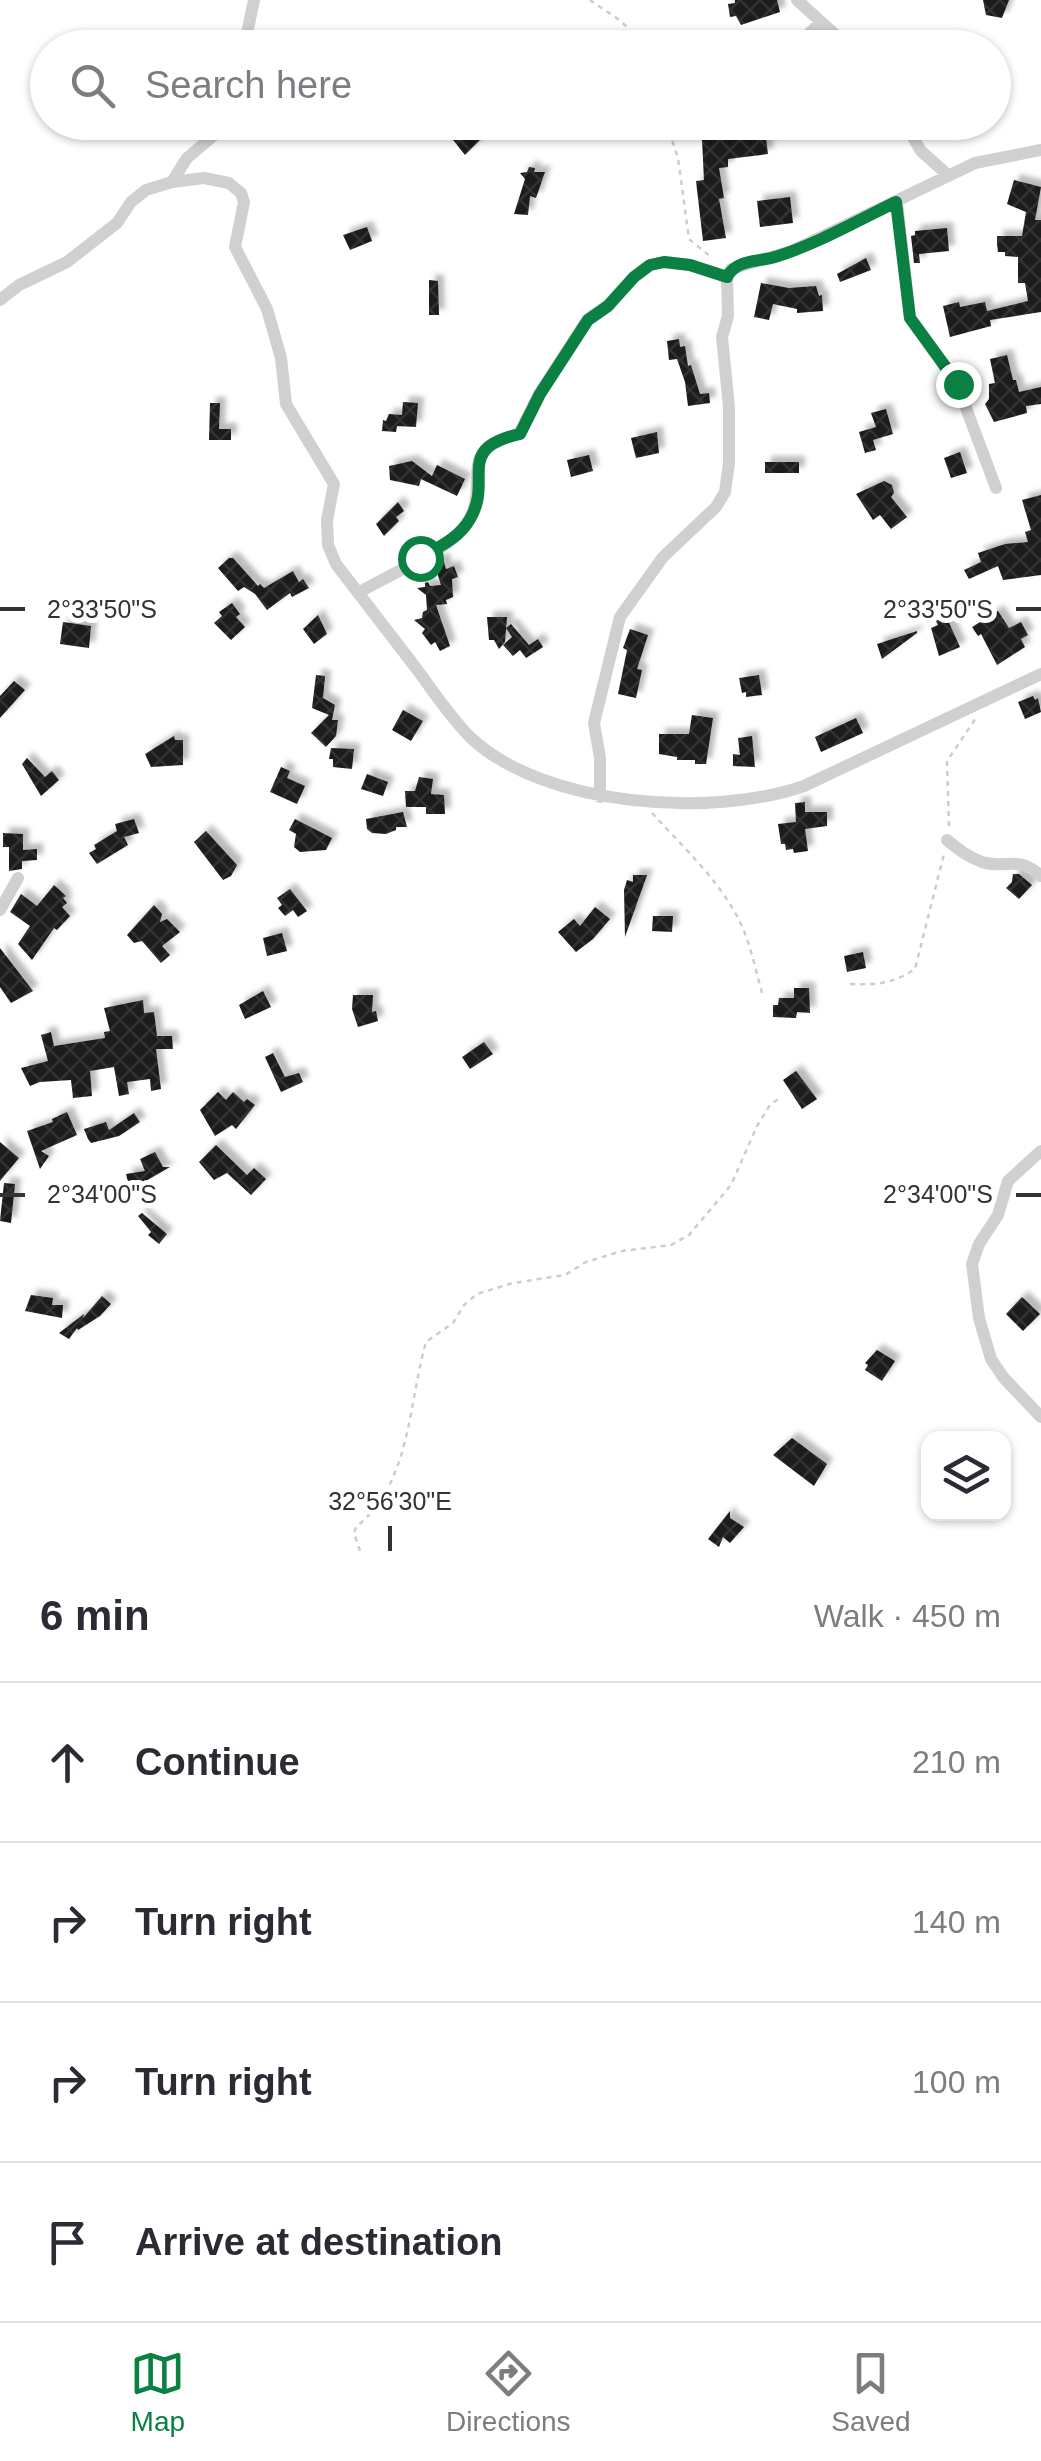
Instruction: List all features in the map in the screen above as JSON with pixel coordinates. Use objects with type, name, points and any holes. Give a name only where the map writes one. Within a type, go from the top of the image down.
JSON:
[{"type":"street","points":[[248,30],[254,0]]},
{"type":"street","points":[[797,0],[830,30]]},
{"type":"street","points":[[813,30],[821,22]]},
{"type":"street","points":[[172,182],[187,158],[208,140]]},
{"type":"street","points":[[914,140],[920,151],[949,176]]},
{"type":"street","points":[[358,593],[460,534],[473,516],[478,462],[483,451],[493,441],[520,434],[540,394],[588,320],[650,265],[664,262],[729,273],[792,251],[976,163],[1041,150]]},
{"type":"street","points":[[0,300],[19,285],[67,262],[117,223],[131,202],[146,190],[204,178],[230,183],[244,202],[235,246],[238,259],[268,308],[281,358],[286,404],[334,484],[326,520],[328,545],[336,564],[472,738],[526,774],[600,797],[641,801],[774,796],[804,786],[1041,674]]},
{"type":"street","points":[[896,202],[910,318],[958,384],[996,488]]},
{"type":"street","points":[[600,797],[600,758],[594,723],[620,617],[663,558],[716,507],[725,492],[729,407],[722,337],[728,316],[729,273]]},
{"type":"street","points":[[948,840],[983,862],[1024,862],[1041,876]]},
{"type":"street","points":[[0,910],[18,878]]},
{"type":"street","points":[[1041,1150],[1008,1181],[998,1215],[972,1264],[979,1318],[991,1359],[1041,1417]]},
{"type":"path","points":[[590,0],[630,30]]},
{"type":"path","points":[[672,140],[690,240],[729,273]]},
{"type":"path","points":[[850,984],[880,985],[900,980],[914,969],[948,840],[947,761],[992,697]]},
{"type":"path","points":[[641,801],[691,852],[737,916],[750,946],[762,993]]},
{"type":"path","points":[[360,1551],[354,1533],[356,1526],[385,1498],[410,1424],[426,1342],[453,1322],[477,1294],[564,1274],[586,1262],[622,1251],[670,1244],[688,1235],[731,1184],[757,1126],[770,1106],[782,1097]]},
{"type":"building","points":[[735,0],[777,0],[780,12],[741,25],[736,16],[730,17],[728,4]]},
{"type":"building","points":[[983,0],[1009,0],[1002,18],[986,15]]},
{"type":"building","points":[[453,140],[480,140],[465,155]]},
{"type":"building","points":[[702,140],[766,140],[768,154],[728,159],[728,167],[719,168],[724,198],[719,199],[726,238],[703,241],[696,181],[704,180]]},
{"type":"building","points":[[529,167],[535,168],[534,172],[545,172],[536,198],[530,196],[528,215],[514,214],[525,179],[520,173],[527,172]]},
{"type":"building","points":[[1014,180],[1041,187],[1035,220],[1041,220],[1041,312],[990,320],[991,326],[950,337],[943,306],[985,302],[987,311],[1028,301],[1025,283],[1018,283],[1018,257],[998,252],[997,244],[997,236],[1022,236],[1026,212],[1007,204]]},
{"type":"building","points":[[790,197],[793,223],[760,227],[757,201]]},
{"type":"building","points":[[367,227],[372,241],[350,250],[343,235]]},
{"type":"building","points":[[947,228],[949,251],[919,254],[920,263],[914,263],[911,236],[915,231]]},
{"type":"building","points":[[866,258],[871,270],[840,282],[837,274]]},
{"type":"building","points":[[429,280],[438,281],[439,315],[429,315]]},
{"type":"building","points":[[761,283],[789,288],[816,286],[819,296],[822,295],[823,311],[797,313],[797,309],[773,304],[769,320],[754,317]]},
{"type":"building","points":[[679,339],[680,347],[685,346],[688,366],[691,365],[700,394],[709,393],[710,403],[688,406],[677,359],[669,360],[667,341]]},
{"type":"building","points":[[1007,355],[1019,392],[1041,387],[1041,404],[1026,406],[1027,413],[994,422],[985,404],[989,384],[995,383],[990,359]]},
{"type":"building","points":[[403,402],[418,403],[416,427],[397,426],[396,432],[382,431],[383,420],[389,414],[402,415]]},
{"type":"building","points":[[210,403],[220,403],[219,429],[231,429],[231,440],[209,440]]},
{"type":"building","points":[[886,409],[893,434],[873,440],[876,450],[865,453],[859,432],[876,427],[871,413]]},
{"type":"building","points":[[657,432],[659,453],[636,458],[631,438]]},
{"type":"building","points":[[960,452],[967,473],[951,478],[944,458]]},
{"type":"building","points":[[589,455],[593,471],[571,477],[567,460]]},
{"type":"building","points":[[412,461],[432,476],[437,465],[465,479],[457,496],[421,479],[419,486],[390,480],[389,466]]},
{"type":"building","points":[[765,462],[799,462],[799,473],[765,473]]},
{"type":"building","points":[[884,481],[892,485],[891,497],[907,517],[891,529],[880,515],[873,520],[856,494]]},
{"type":"building","points":[[1041,495],[1041,575],[1003,580],[998,566],[969,579],[964,570],[981,562],[978,553],[1028,542],[1025,532],[1031,530],[1022,500]]},
{"type":"building","points":[[398,502],[404,511],[384,536],[376,524]]},
{"type":"building","points":[[229,558],[258,586],[264,588],[293,571],[299,582],[303,579],[309,588],[292,597],[290,593],[267,610],[255,594],[244,587],[238,591],[218,568]]},
{"type":"building","points":[[443,558],[446,569],[454,566],[458,577],[452,579],[453,597],[446,600],[447,604],[436,605],[450,646],[440,651],[435,642],[431,645],[422,633],[425,629],[414,620],[422,618],[427,610],[426,595],[417,588],[428,582],[430,586],[441,585],[434,563]]},
{"type":"building","points":[[232,603],[240,614],[236,617],[245,627],[231,640],[214,623],[222,616],[219,612]]},
{"type":"building","points":[[998,611],[1009,628],[1021,622],[1028,635],[1021,639],[1025,647],[997,665],[981,634],[978,636],[972,627]]},
{"type":"building","points":[[318,615],[327,634],[314,644],[303,629]]},
{"type":"building","points":[[946,616],[960,647],[939,656],[931,628]]},
{"type":"building","points":[[487,617],[507,617],[505,642],[499,649],[494,640],[489,640]]},
{"type":"building","points":[[63,622],[91,626],[89,648],[60,644]]},
{"type":"building","points":[[511,624],[529,645],[538,639],[543,647],[526,658],[520,650],[513,656],[503,645],[512,637],[506,628]]},
{"type":"building","points":[[630,629],[648,635],[637,669],[642,670],[636,698],[618,694],[627,650],[623,648]]},
{"type":"building","points":[[917,633],[882,659],[877,644]]},
{"type":"building","points":[[316,675],[325,676],[323,698],[335,705],[332,720],[338,720],[336,736],[326,747],[311,733],[329,715],[312,708]]},
{"type":"building","points":[[759,675],[762,695],[746,697],[739,678]]},
{"type":"building","points":[[14,681],[25,690],[0,718],[0,696]]},
{"type":"building","points":[[1038,698],[1041,712],[1025,719],[1018,702]]},
{"type":"building","points":[[403,710],[423,721],[411,741],[392,730]]},
{"type":"building","points":[[692,715],[713,718],[706,764],[659,754],[659,734],[689,734]]},
{"type":"building","points":[[856,718],[863,733],[821,752],[815,737]]},
{"type":"building","points":[[174,736],[175,740],[183,740],[183,765],[151,767],[145,754]]},
{"type":"building","points":[[752,736],[755,767],[733,766],[733,754],[740,755],[738,738]]},
{"type":"building","points":[[331,748],[354,749],[352,769],[333,767],[333,759],[329,759]]},
{"type":"building","points":[[27,758],[45,777],[52,771],[59,780],[41,796],[22,764]]},
{"type":"building","points":[[281,767],[290,771],[287,778],[305,786],[297,804],[270,792]]},
{"type":"building","points":[[367,774],[388,782],[383,796],[361,789]]},
{"type":"building","points":[[419,777],[433,779],[431,794],[444,795],[445,814],[426,814],[426,807],[406,807],[405,791],[415,791]]},
{"type":"building","points":[[805,802],[805,812],[827,812],[827,826],[805,829],[808,851],[794,853],[781,844],[778,824],[796,822],[795,803]]},
{"type":"building","points":[[403,812],[407,827],[396,827],[386,834],[367,829],[366,819]]},
{"type":"building","points":[[134,819],[139,833],[124,837],[128,845],[97,864],[89,853],[96,849],[94,845],[117,831],[115,824]]},
{"type":"building","points":[[295,819],[332,838],[326,850],[300,852],[294,847],[296,834],[289,830]]},
{"type":"building","points":[[206,831],[237,865],[231,876],[223,880],[194,842]]},
{"type":"building","points":[[3,833],[23,834],[23,850],[37,849],[37,860],[22,861],[22,869],[9,871],[9,847],[3,847]]},
{"type":"building","points":[[1013,874],[1019,874],[1032,885],[1019,899],[1006,888]]},
{"type":"building","points":[[633,875],[647,875],[625,937],[624,890],[627,880],[633,882]]},
{"type":"building","points":[[54,885],[66,896],[63,898],[67,903],[62,907],[70,916],[57,930],[54,928],[32,960],[18,944],[30,926],[10,912],[21,894],[37,906]]},
{"type":"building","points":[[290,889],[307,911],[298,917],[293,910],[285,916],[278,908],[282,905],[277,898]]},
{"type":"building","points":[[154,905],[162,914],[160,922],[167,919],[180,932],[162,946],[170,955],[161,963],[142,941],[134,943],[127,935]]},
{"type":"building","points":[[595,907],[610,919],[576,952],[558,932],[574,919],[580,926]]},
{"type":"building","points":[[653,916],[673,916],[672,932],[652,931]]},
{"type":"building","points":[[282,933],[287,951],[267,956],[263,938]]},
{"type":"building","points":[[0,948],[33,991],[11,1003],[0,987]]},
{"type":"building","points":[[863,952],[866,968],[847,972],[844,956]]},
{"type":"building","points":[[794,988],[809,988],[810,1013],[797,1012],[796,1018],[773,1017],[773,1005],[778,1005],[779,998],[794,998]]},
{"type":"building","points":[[263,991],[271,1007],[245,1019],[239,1005]]},
{"type":"building","points":[[353,995],[373,995],[372,1012],[376,1011],[378,1021],[358,1027],[352,1009]]},
{"type":"building","points":[[143,1000],[144,1013],[154,1012],[157,1036],[172,1036],[173,1049],[156,1049],[161,1089],[151,1091],[150,1079],[127,1082],[129,1094],[119,1096],[114,1067],[90,1071],[92,1096],[73,1098],[71,1080],[30,1086],[21,1068],[48,1061],[41,1035],[51,1032],[54,1046],[105,1038],[104,1032],[110,1031],[104,1008]]},
{"type":"building","points":[[484,1042],[493,1054],[470,1069],[462,1057]]},
{"type":"building","points":[[273,1053],[285,1077],[299,1073],[303,1082],[281,1092],[265,1057]]},
{"type":"building","points":[[796,1071],[817,1099],[802,1109],[783,1080]]},
{"type":"building","points":[[218,1092],[226,1100],[233,1092],[244,1102],[247,1099],[255,1105],[236,1129],[232,1125],[215,1136],[200,1110]]},
{"type":"building","points":[[67,1112],[77,1135],[41,1151],[49,1156],[40,1169],[27,1131],[53,1122],[52,1119]]},
{"type":"building","points":[[134,1113],[140,1122],[119,1136],[91,1143],[88,1139],[84,1129],[106,1122],[109,1130]]},
{"type":"building","points":[[0,1142],[19,1158],[0,1181]]},
{"type":"building","points":[[216,1145],[247,1175],[254,1168],[266,1179],[251,1195],[227,1173],[214,1180],[199,1162]]},
{"type":"building","points":[[155,1152],[163,1167],[170,1167],[130,1190],[126,1174],[145,1171],[140,1159]]},
{"type":"building","points":[[4,1183],[15,1184],[11,1223],[0,1221]]},
{"type":"building","points":[[142,1213],[167,1234],[159,1244],[148,1235],[151,1232],[138,1216]]},
{"type":"building","points":[[31,1295],[53,1298],[52,1305],[63,1305],[62,1318],[25,1311]]},
{"type":"building","points":[[102,1296],[111,1304],[100,1316],[77,1328],[69,1339],[59,1333],[84,1314],[83,1318]]},
{"type":"building","points":[[1022,1297],[1040,1314],[1023,1331],[1006,1314]]},
{"type":"building","points":[[877,1350],[895,1361],[882,1381],[865,1370],[865,1363]]},
{"type":"building","points":[[792,1438],[827,1464],[814,1486],[773,1455]]},
{"type":"building","points":[[730,1511],[730,1518],[744,1527],[730,1543],[723,1537],[719,1547],[708,1539]]},
{"type":"route","points":[[420,558],[460,534],[473,516],[478,462],[483,451],[493,441],[520,434],[540,394],[588,320],[650,265],[690,265],[727,277],[732,269],[746,262],[792,251],[896,202],[910,318],[958,384]]}]
